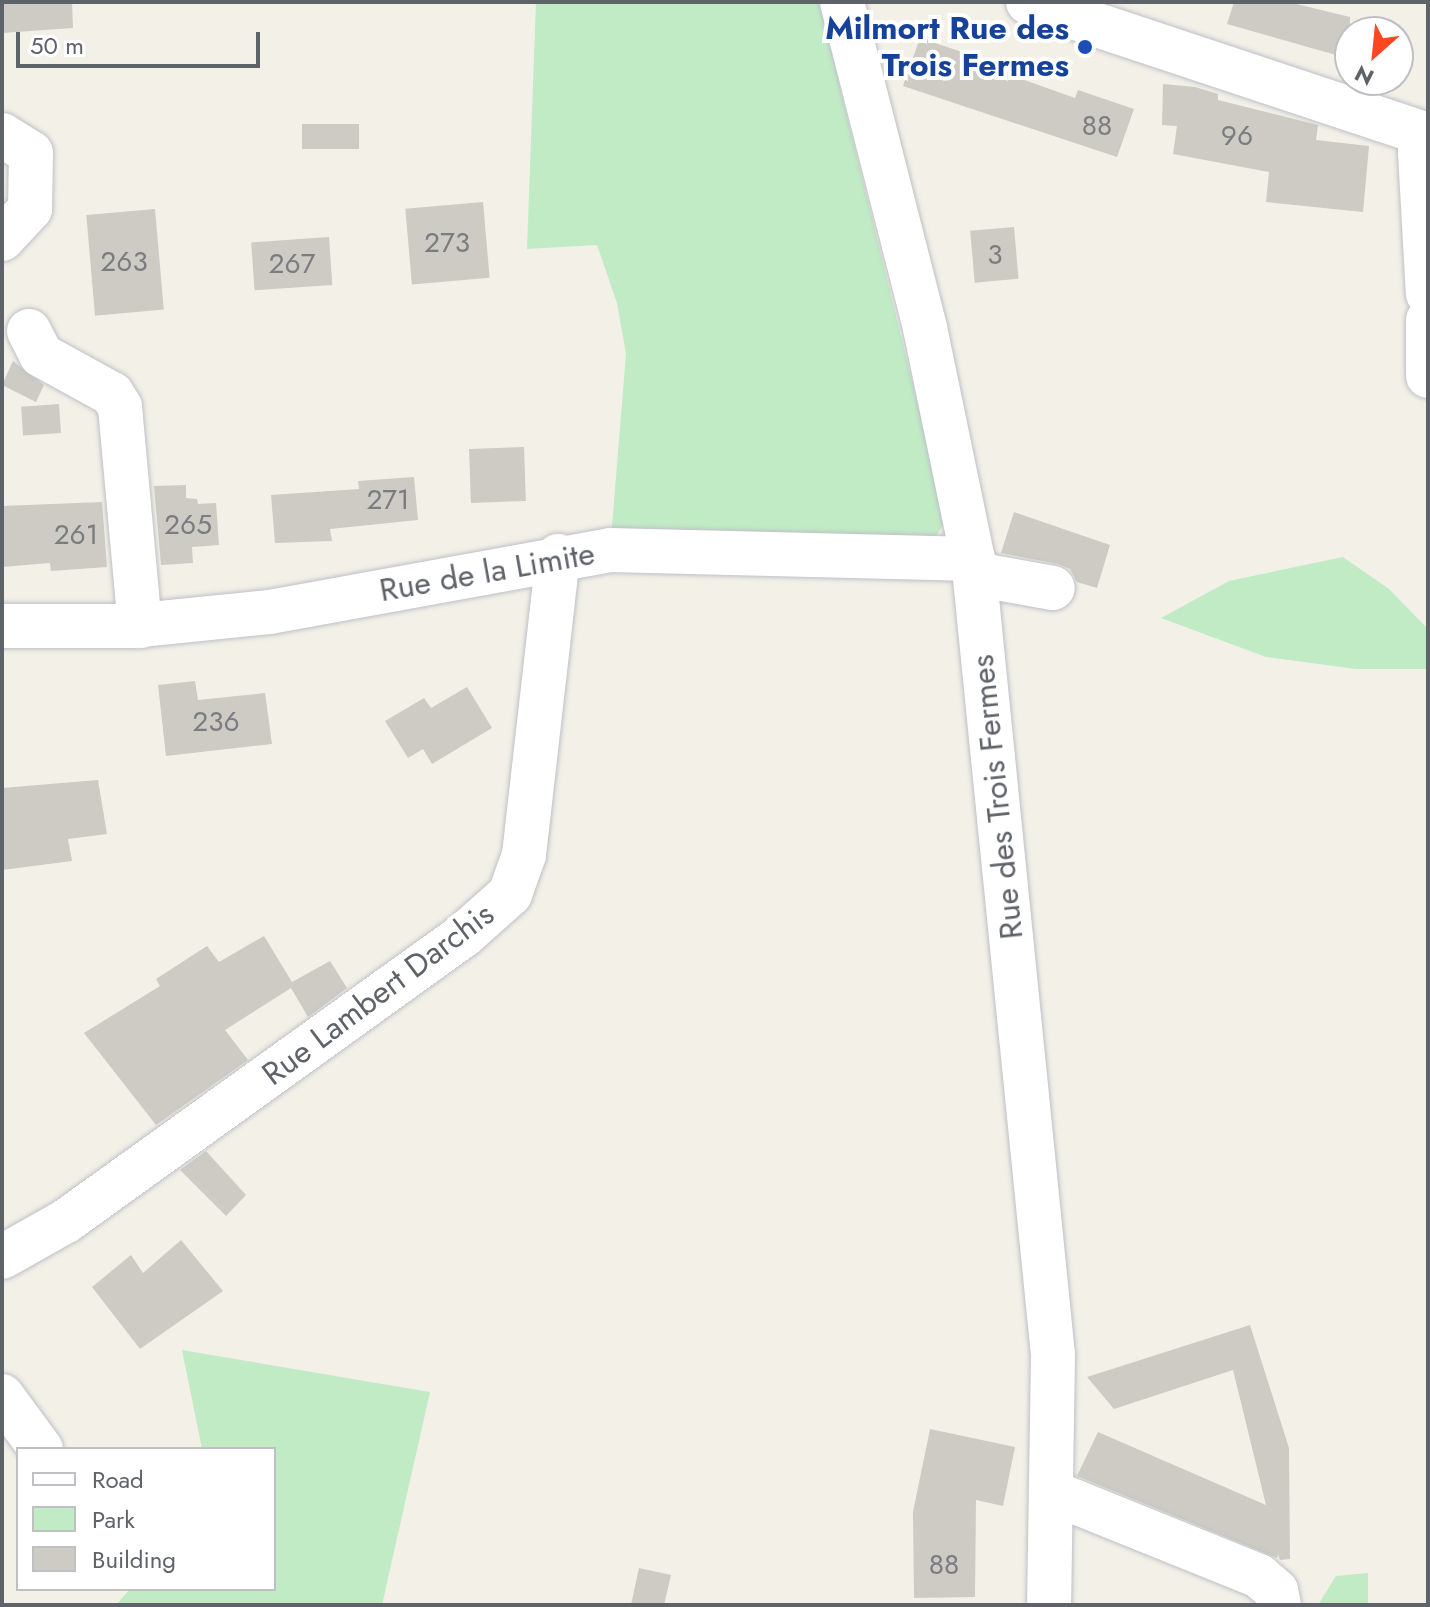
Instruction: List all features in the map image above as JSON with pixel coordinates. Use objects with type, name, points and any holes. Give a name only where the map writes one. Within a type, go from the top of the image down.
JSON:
[{"type":"street","name":"Rue des Trois Fermes","points":[[842,2],[925,328],[974,567],[1053,1355],[1049,1605]]},
{"type":"street","points":[[1028,2],[1426,135],[1420,153],[1428,294]]},
{"type":"street","points":[[2,135],[31,153],[30,209],[2,239]]},
{"type":"street","points":[[1428,320],[1428,376]]},
{"type":"street","points":[[29,331],[41,355],[112,394],[120,407],[140,626]]},
{"type":"street","name":"Rue de la Limite","points":[[2,626],[140,626],[270,612],[558,556],[610,550],[974,567],[1053,588]]},
{"type":"street","name":"Rue Lambert Darchis","points":[[2,1257],[66,1221],[464,935],[510,894],[524,855],[558,556]]},
{"type":"street","points":[[2,1396],[40,1447]]},
{"type":"street","points":[[1051,1492],[1259,1576],[1276,1591],[1279,1605]]},
{"type":"green space","points":[[536,2],[819,2],[946,519],[937,535],[909,545],[611,538],[626,354],[617,303],[597,245],[527,249]]},
{"type":"green space","points":[[1343,557],[1389,589],[1428,629],[1428,669],[1356,669],[1266,657],[1161,618],[1229,581]]},
{"type":"green space","points":[[182,1350],[430,1392],[382,1605],[116,1605],[128,1591],[276,1591],[276,1447],[202,1447]]},
{"type":"green space","points":[[1368,1573],[1368,1605],[1318,1605],[1336,1576]]},
{"type":"building","points":[[2,2],[72,2],[73,28],[2,33]]},
{"type":"building","points":[[1234,2],[1288,2],[1346,16],[1334,16],[1334,54],[1227,24]]},
{"type":"building","points":[[920,38],[1013,69],[1010,75],[1075,98],[1078,90],[1134,109],[1117,157],[903,86]]},
{"type":"building","points":[[1163,84],[1195,87],[1218,94],[1218,100],[1318,125],[1316,140],[1369,146],[1363,212],[1266,202],[1269,172],[1173,154],[1177,126],[1162,125]]},
{"type":"building","points":[[302,124],[359,124],[359,149],[302,149]]},
{"type":"building","points":[[483,202],[490,278],[412,285],[405,209]]},
{"type":"building","points":[[155,209],[164,310],[95,316],[86,215]]},
{"type":"building","points":[[1014,227],[1019,279],[975,283],[970,231]]},
{"type":"building","points":[[329,237],[332,285],[255,290],[251,242]]},
{"type":"building","points":[[13,361],[44,385],[36,402],[2,385]]},
{"type":"building","points":[[59,404],[61,433],[23,436],[21,407]]},
{"type":"building","points":[[524,447],[526,501],[471,503],[469,449]]},
{"type":"building","points":[[414,477],[418,520],[330,529],[332,541],[275,543],[271,495],[359,489],[358,481]]},
{"type":"building","points":[[186,485],[186,498],[197,499],[198,504],[216,503],[219,545],[192,547],[193,563],[161,565],[154,486]]},
{"type":"building","points":[[102,502],[107,567],[51,571],[50,563],[2,567],[2,506]]},
{"type":"building","points":[[1014,512],[1110,545],[1097,588],[1077,582],[1070,569],[1058,564],[1001,553]]},
{"type":"building","points":[[195,681],[198,700],[265,693],[272,744],[166,756],[158,685]]},
{"type":"building","points":[[467,687],[492,728],[432,764],[423,749],[408,758],[385,721],[424,698],[431,708]]},
{"type":"building","points":[[98,780],[107,834],[68,839],[72,861],[2,870],[2,788]]},
{"type":"building","points":[[264,936],[292,982],[330,961],[347,988],[308,1017],[291,988],[225,1030],[248,1060],[156,1125],[84,1033],[160,986],[156,979],[207,946],[219,962]]},
{"type":"building","points":[[206,1151],[246,1195],[226,1216],[180,1170]]},
{"type":"building","points":[[181,1240],[223,1291],[140,1349],[92,1287],[131,1255],[143,1273]]},
{"type":"building","points":[[1250,1325],[1289,1448],[1290,1559],[1280,1560],[1278,1554],[1277,1558],[1077,1476],[1098,1432],[1266,1505],[1233,1370],[1114,1409],[1087,1377]]},
{"type":"building","points":[[930,1429],[1015,1447],[1003,1506],[976,1500],[975,1597],[914,1598],[913,1512]]},
{"type":"building","points":[[639,1568],[671,1575],[664,1605],[631,1605]]},
{"type":"place","name":"Milmort Rue des Trois Fermes","points":[[1085,47]]}]
